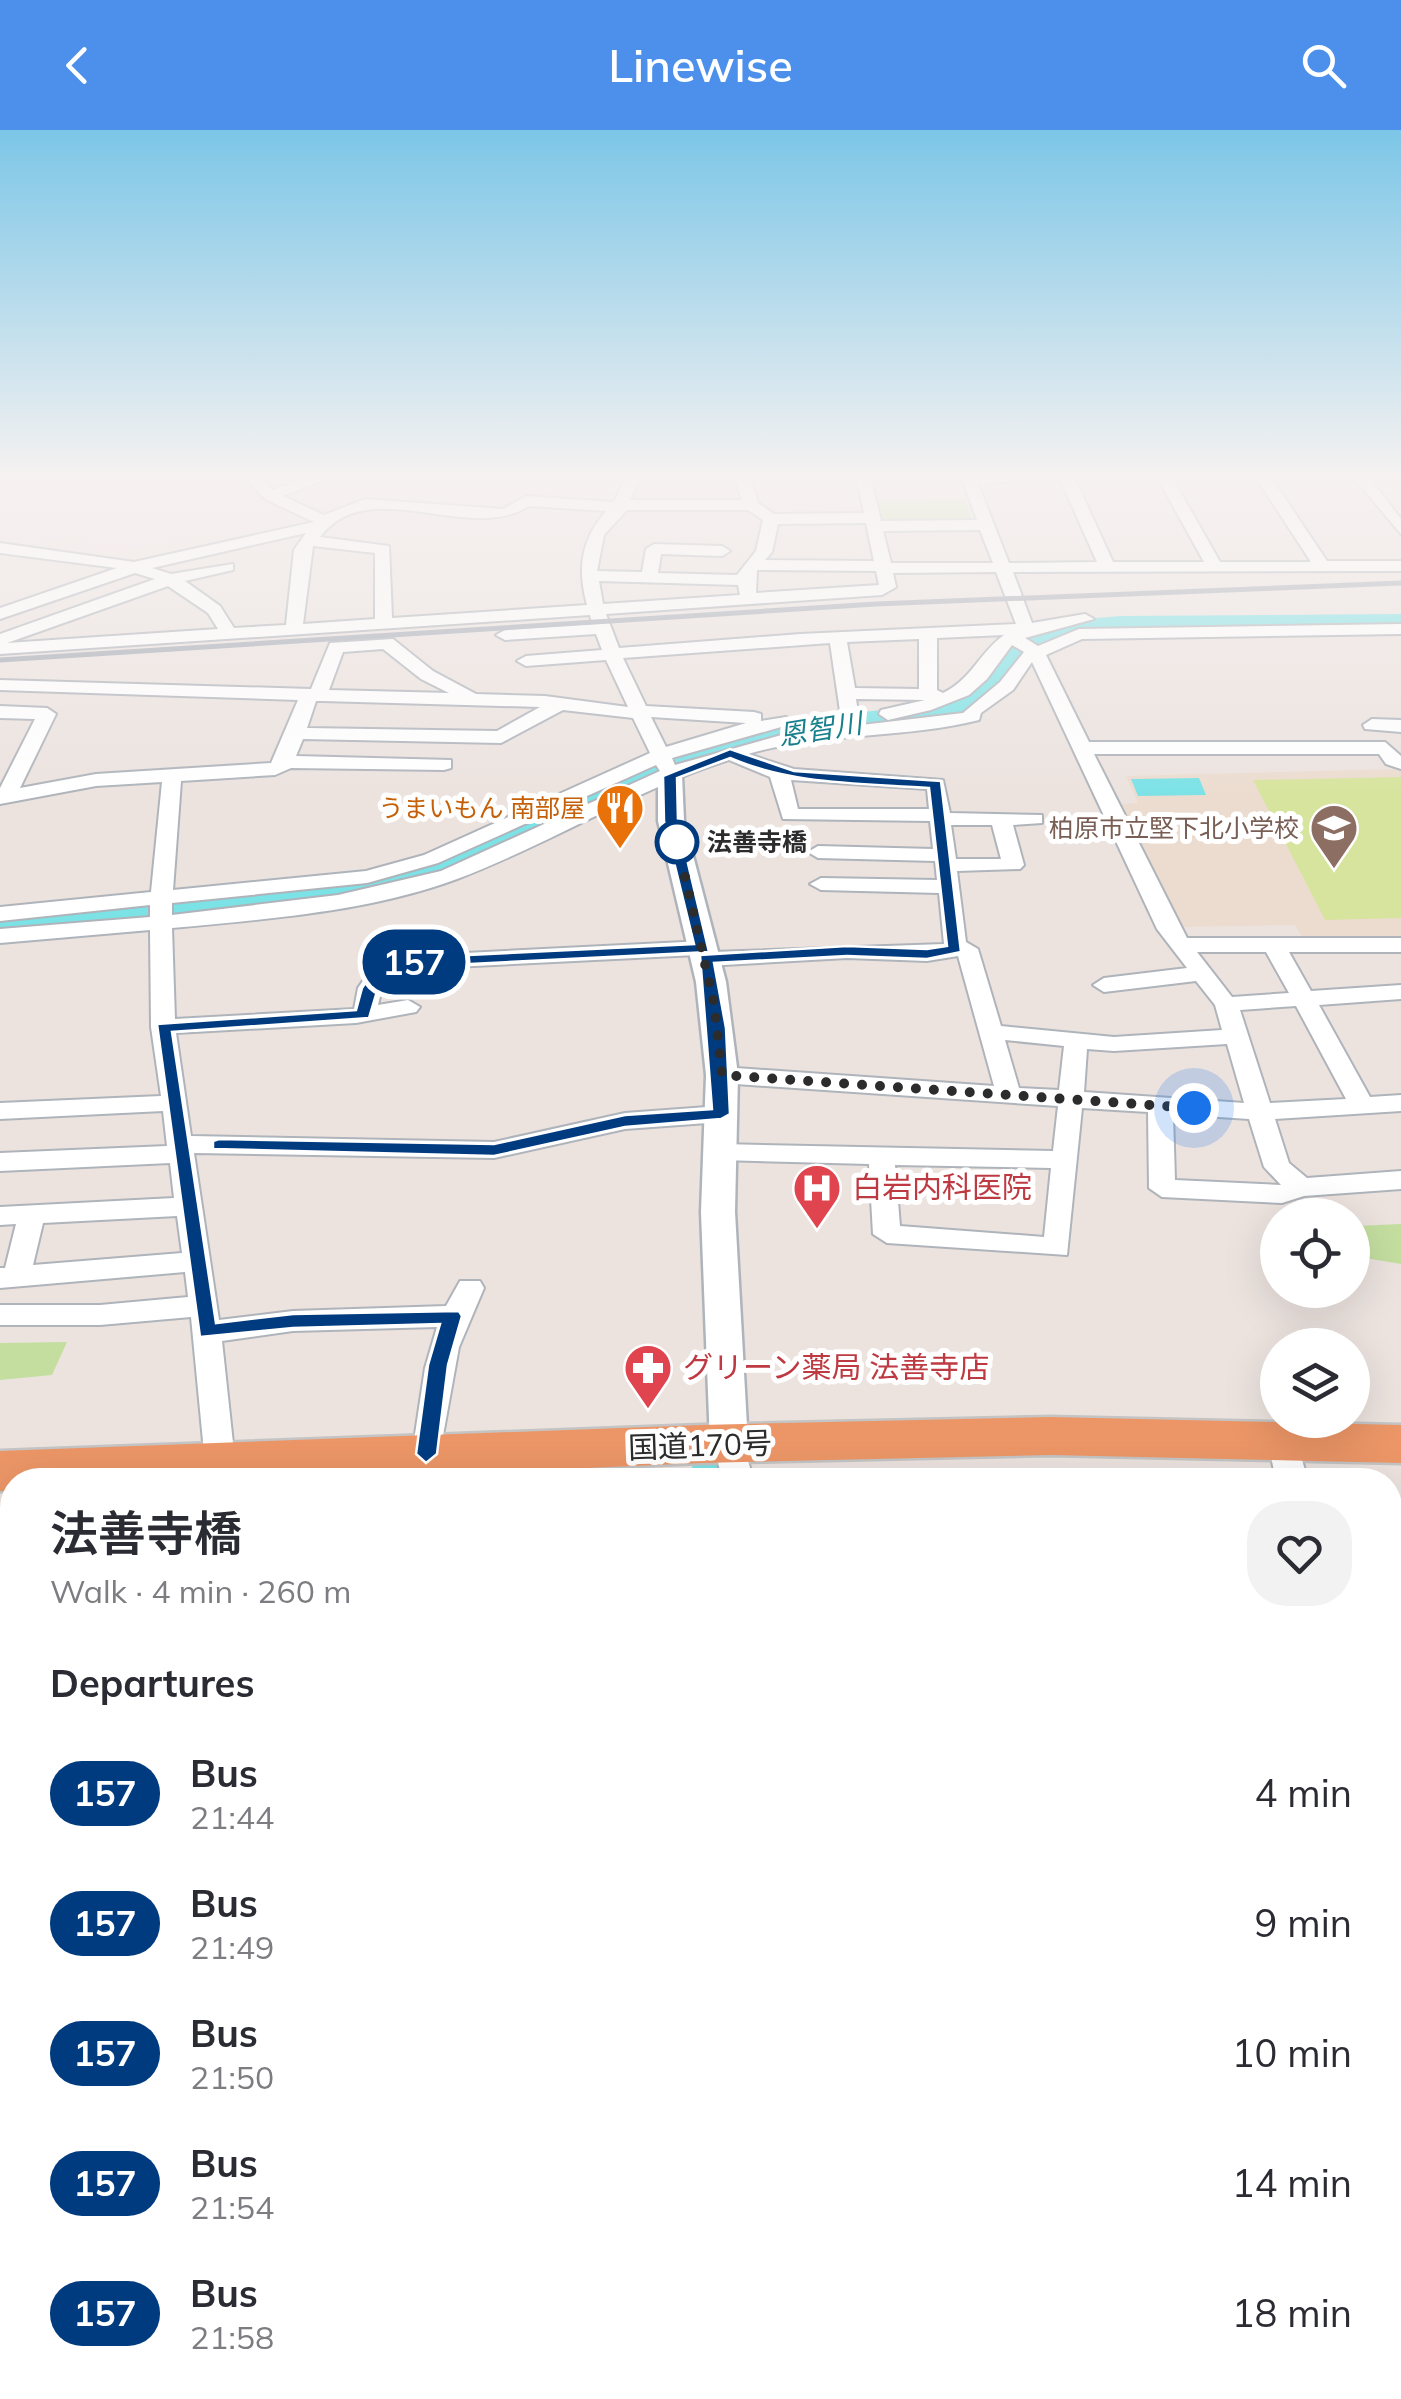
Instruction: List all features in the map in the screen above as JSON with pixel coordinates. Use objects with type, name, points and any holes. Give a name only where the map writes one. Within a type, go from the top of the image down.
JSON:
[{"type":"highway","name":"国道170号","points":[[126,1468],[220,1462],[369,1468],[426,1454],[734,1462],[1142,1435],[1287,1459],[1401,1444]]},
{"type":"street","points":[[0,614],[84,585]]},
{"type":"street","points":[[0,640],[154,585]]},
{"type":"street","points":[[175,585],[222,616],[230,635]]},
{"type":"street","points":[[294,632],[296,585]]},
{"type":"street","points":[[383,585],[384,625]]},
{"type":"street","points":[[591,585],[596,608],[666,765],[671,821],[705,954],[722,1075],[718,1212],[734,1462]]},
{"type":"street","points":[[748,585],[748,598]]},
{"type":"street","points":[[0,649],[882,590],[888,585]]},
{"type":"street","points":[[1005,585],[1020,633],[1036,652],[1155,902],[1181,945],[1226,1004],[1276,1167],[1301,1187]]},
{"type":"street","points":[[526,662],[838,638],[1020,633],[1122,616],[1401,615]]},
{"type":"street","points":[[505,634],[605,628]]},
{"type":"street","points":[[666,765],[789,740],[901,730],[972,716],[1007,686],[1026,658],[1079,634],[1401,628]]},
{"type":"street","points":[[0,914],[323,904],[402,890],[448,875],[744,729],[903,712],[980,676],[996,649],[1020,633]]},
{"type":"street","points":[[928,635],[937,695]]},
{"type":"street","points":[[838,638],[850,718]]},
{"type":"street","points":[[116,660],[387,643],[427,675],[478,700]]},
{"type":"street","points":[[2,798],[96,780],[275,769],[285,762],[336,646]]},
{"type":"street","points":[[0,685],[561,703],[641,712],[810,720]]},
{"type":"street","points":[[846,693],[937,695]]},
{"type":"street","points":[[296,732],[501,737],[561,703]]},
{"type":"street","points":[[0,712],[47,714],[2,798]]},
{"type":"street","points":[[1401,726],[1372,725],[1393,760],[1401,763]]},
{"type":"street","points":[[1082,748],[1385,748]]},
{"type":"street","points":[[730,753],[779,772],[936,784],[956,949]]},
{"type":"street","points":[[285,762],[444,764]]},
{"type":"street","points":[[779,772],[790,815],[1035,819]]},
{"type":"street","points":[[172,775],[160,909],[163,1027],[205,1319],[220,1462]]},
{"type":"street","points":[[821,884],[1013,865],[1001,819]]},
{"type":"street","points":[[818,852],[945,869]]},
{"type":"street","points":[[0,936],[160,909]]},
{"type":"street","points":[[1181,945],[1401,945]]},
{"type":"street","points":[[1274,945],[1363,1106]]},
{"type":"street","points":[[1367,946],[1398,996]]},
{"type":"street","points":[[364,1015],[370,988],[386,964],[847,951],[927,954],[966,949],[1009,1094]]},
{"type":"street","points":[[1104,985],[1202,972]]},
{"type":"street","points":[[1226,1004],[1304,996],[1398,996]]},
{"type":"street","points":[[163,1027],[364,1015],[408,1007]]},
{"type":"street","points":[[993,1032],[1076,1043],[1236,1036]]},
{"type":"street","points":[[882,1158],[887,1234],[1056,1248],[1076,1043]]},
{"type":"street","points":[[722,1075],[1261,1112],[1401,1103]]},
{"type":"street","points":[[0,1110],[174,1102]]},
{"type":"street","points":[[1160,1106],[1162,1188],[1282,1194],[1301,1187],[1401,1180]]},
{"type":"street","points":[[0,1162],[180,1149],[494,1150],[625,1121],[721,1114]]},
{"type":"street","points":[[720,1152],[1062,1160]]},
{"type":"street","points":[[0,1216],[189,1206]]},
{"type":"street","points":[[32,1214],[8,1277],[197,1261]]},
{"type":"street","points":[[426,1454],[438,1365],[452,1316],[470,1288]]},
{"type":"street","points":[[0,1316],[293,1321],[452,1316]]},
{"type":"shaded area","name":"柏原市立堅下北小学校","points":[[1401,769],[1401,939],[1302,937],[1295,925],[1178,927],[1113,805],[1138,803],[1126,776]]},
{"type":"green space","name":"柏原市立堅下北小学校","points":[[1401,777],[1401,918],[1325,920],[1253,780]]},
{"type":"green space","points":[[1401,1224],[1401,1264],[1370,1259],[1370,1225]]},
{"type":"green space","points":[[67,1342],[52,1375],[0,1380],[0,1343]]},
{"type":"water","points":[[1199,778],[1206,795],[1138,796],[1131,779]]},
{"type":"waterway","name":"恩智川","points":[[0,923],[327,891],[409,874],[718,745],[769,733],[908,720],[943,711],[974,697],[996,678],[1007,657],[1051,631],[1120,625],[1401,623]]},
{"type":"railway","points":[[0,660],[876,604],[1354,585]]},
{"type":"bus line","name":"157","points":[[219,1145],[494,1150],[540,1143],[625,1121],[721,1114],[718,1028],[706,959],[847,951],[927,954],[956,949],[936,784],[794,775],[771,771],[730,753],[670,776],[671,821],[704,948],[386,964],[370,988],[364,1015],[163,1027],[207,1332],[293,1321],[452,1316],[438,1365],[426,1454]]},
{"type":"place","name":"法善寺橋","points":[[677,842]]},
{"type":"place","name":"うまいもん 南部屋","points":[[620,850]]},
{"type":"place","name":"柏原市立堅下北小学校","points":[[1334,870]]},
{"type":"place","name":"白岩内科医院","points":[[817,1230]]},
{"type":"place","name":"グリーン薬局 法善寺店","points":[[648,1410]]},
{"type":"route","points":[[677,842],[704,948],[722,1075],[1194,1108]]}]
